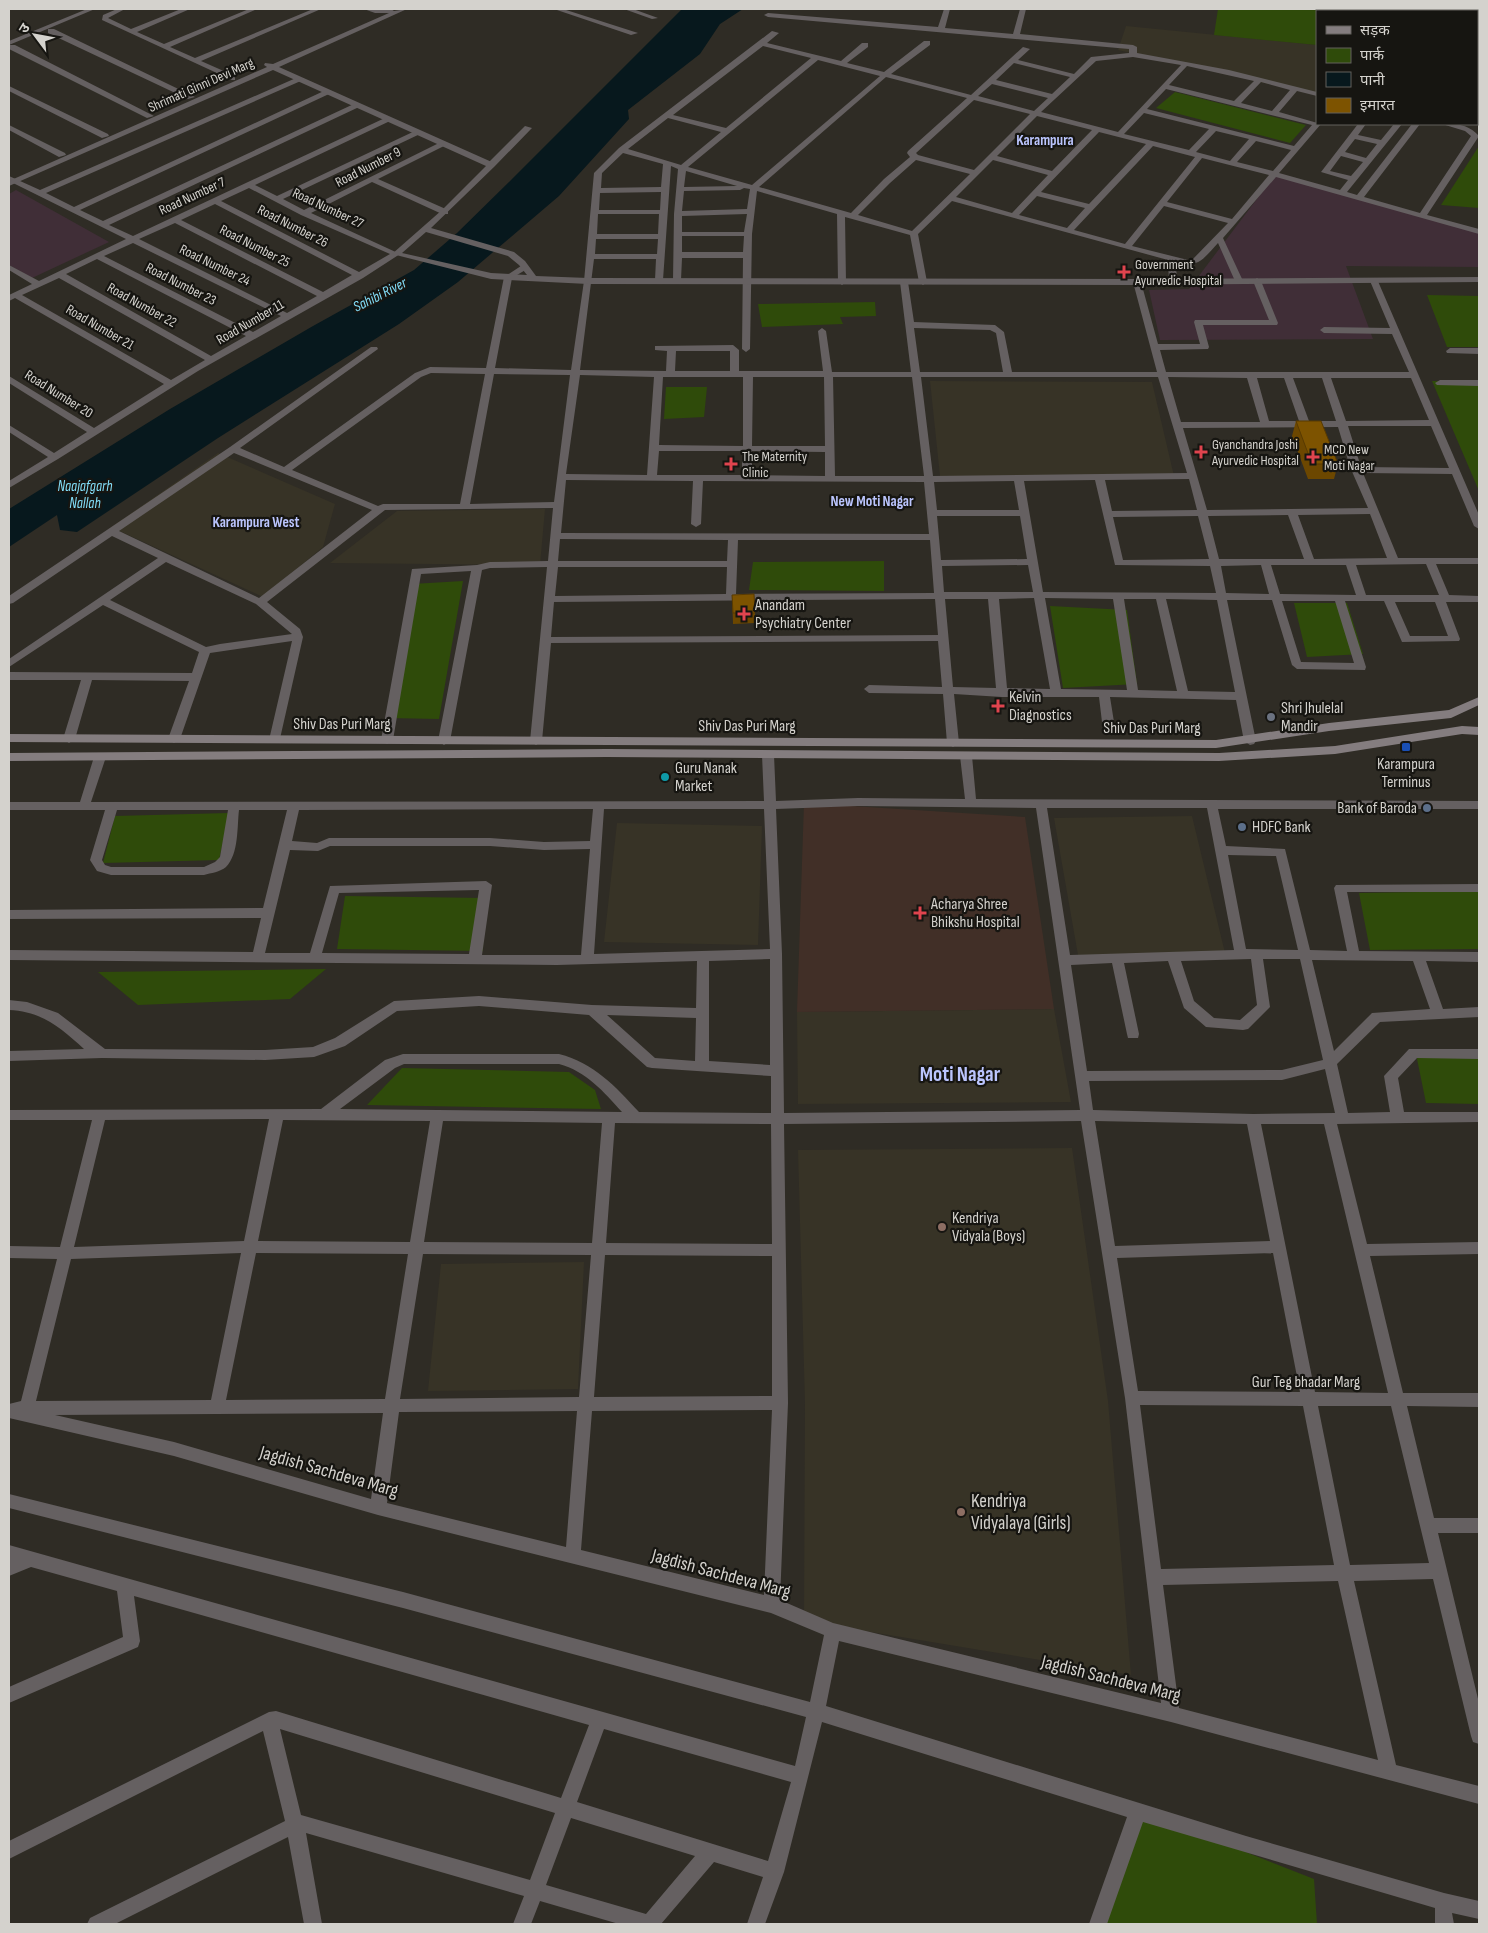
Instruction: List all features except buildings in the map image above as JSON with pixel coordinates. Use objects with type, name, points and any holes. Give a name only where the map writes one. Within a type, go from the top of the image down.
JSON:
[{"type":"main road","name":"Shiv Das Puri Marg","points":[[9,738],[1216,744],[1329,728],[1451,714],[1479,700]]},
{"type":"main road","points":[[1451,714],[1479,708]]},
{"type":"main road","points":[[1462,730],[1479,725]]},
{"type":"main road","name":"Shiv Das Puri Marg","points":[[9,757],[597,753],[1219,757],[1335,750],[1462,730],[1479,732]]},
{"type":"street","points":[[10,45],[92,9]]},
{"type":"street","points":[[122,9],[105,16],[104,19],[232,78]]},
{"type":"street","points":[[130,32],[187,9]]},
{"type":"street","points":[[163,47],[254,9]]},
{"type":"street","points":[[194,61],[318,9]]},
{"type":"street","points":[[367,9],[375,11],[405,9]]},
{"type":"street","name":"Shrimati Ginni Devi Marg","points":[[10,180],[269,66],[405,9]]},
{"type":"street","points":[[557,9],[634,32]]},
{"type":"street","points":[[626,9],[654,18]]},
{"type":"street","points":[[941,30],[947,9]]},
{"type":"street","points":[[1016,36],[1023,9]]},
{"type":"street","name":"Shrimati Ginni Devi Marg","points":[[10,180],[232,78],[269,66],[352,25],[375,11]]},
{"type":"street","points":[[768,15],[841,17],[941,30],[1134,47],[1133,55]]},
{"type":"street","points":[[51,31],[191,97]]},
{"type":"street","points":[[536,741],[561,477],[588,281],[596,191],[600,170],[622,150],[764,44],[775,33]]},
{"type":"street","points":[[680,189],[754,187],[886,74],[927,43]]},
{"type":"street","points":[[764,44],[1273,174],[1479,232]]},
{"type":"street","points":[[10,45],[150,116]]},
{"type":"street","points":[[842,63],[865,45]]},
{"type":"street","points":[[975,173],[915,157],[911,154],[1026,49]]},
{"type":"street","points":[[914,234],[1036,113],[1094,59],[1133,55],[1186,63],[1316,94]]},
{"type":"street","points":[[677,280],[678,214],[682,168],[817,57]]},
{"type":"street","points":[[1014,61],[1075,76]]},
{"type":"street","points":[[1119,135],[1186,63]]},
{"type":"street","points":[[269,66],[492,165]]},
{"type":"street","points":[[40,194],[299,80]]},
{"type":"street","points":[[1235,104],[1259,80]]},
{"type":"street","points":[[991,81],[1054,97]]},
{"type":"street","points":[[1164,86],[1316,124]]},
{"type":"street","points":[[9,88],[105,136]]},
{"type":"street","points":[[1274,113],[1295,89]]},
{"type":"street","points":[[74,210],[326,92]]},
{"type":"street","points":[[102,225],[356,105]]},
{"type":"street","points":[[1143,110],[1296,149]]},
{"type":"street","points":[[668,116],[727,131]]},
{"type":"street","name":"Road Number 7","points":[[12,296],[387,118]]},
{"type":"street","points":[[949,198],[1172,259],[1188,263],[1195,262],[1234,222],[1316,125]]},
{"type":"street","points":[[1353,179],[1326,172],[1361,125]]},
{"type":"street","points":[[1342,193],[1397,125]]},
{"type":"street","points":[[1359,198],[1415,125]]},
{"type":"street","points":[[1423,215],[1477,134],[1468,129],[1450,125]]},
{"type":"street","points":[[9,127],[62,155]]},
{"type":"street","name":"Road Number 11","points":[[9,484],[56,457],[171,384],[287,316],[400,255],[428,230],[528,128]]},
{"type":"street","points":[[1191,154],[1214,128]]},
{"type":"street","points":[[1013,216],[1097,129]]},
{"type":"street","points":[[277,199],[417,132]]},
{"type":"street","points":[[1353,136],[1382,143]]},
{"type":"street","points":[[1232,164],[1254,138]]},
{"type":"street","name":"Road Number 9","points":[[304,213],[443,143]]},
{"type":"street","points":[[1068,231],[1151,143]]},
{"type":"street","points":[[622,150],[914,234]]},
{"type":"street","points":[[1340,154],[1368,161]]},
{"type":"street","points":[[1127,247],[1200,156]]},
{"type":"street","points":[[852,216],[887,181],[915,157]]},
{"type":"street","points":[[992,157],[1054,174]]},
{"type":"street","points":[[659,280],[667,164]]},
{"type":"street","points":[[372,179],[445,212]]},
{"type":"street","name":"Road Number 24","points":[[10,180],[287,316]]},
{"type":"street","name":"Road Number 27","points":[[248,184],[304,213],[400,255],[491,276],[588,281],[1173,282],[1479,280]]},
{"type":"street","points":[[746,349],[748,234],[754,187]]},
{"type":"street","points":[[596,191],[665,189]]},
{"type":"street","points":[[1035,193],[1091,207]]},
{"type":"street","name":"Road Number 26","points":[[214,200],[360,276]]},
{"type":"street","points":[[1162,203],[1234,222]]},
{"type":"street","points":[[678,214],[752,211]]},
{"type":"street","points":[[594,212],[664,212]]},
{"type":"street","points":[[841,213],[842,282]]},
{"type":"street","name":"Road Number 25","points":[[174,219],[324,296]]},
{"type":"street","points":[[428,230],[511,254],[532,278]]},
{"type":"street","points":[[678,234],[748,234]]},
{"type":"street","points":[[914,234],[923,282]]},
{"type":"street","points":[[592,236],[662,237]]},
{"type":"street","points":[[1219,237],[1239,281]]},
{"type":"street","points":[[678,255],[748,255]]},
{"type":"street","name":"Road Number 23","points":[[97,256],[253,336]]},
{"type":"street","points":[[590,256],[661,256]]},
{"type":"street","points":[[1172,259],[1173,282]]},
{"type":"street","points":[[464,507],[508,277],[524,267]]},
{"type":"street","points":[[9,268],[39,284]]},
{"type":"street","name":"Road Number 22","points":[[59,274],[212,360]]},
{"type":"street","points":[[1154,347],[1205,347],[1198,322],[1274,322],[1258,281]]},
{"type":"street","points":[[1374,281],[1479,526]]},
{"type":"street","points":[[904,282],[914,374],[929,479],[953,743]]},
{"type":"street","points":[[1137,282],[1154,347],[1193,476],[1201,513],[1216,564],[1221,598],[1250,740]]},
{"type":"street","name":"Road Number 21","points":[[12,296],[171,384]]},
{"type":"street","points":[[909,325],[992,327],[1000,332],[1008,374]]},
{"type":"street","points":[[1324,330],[1395,331]]},
{"type":"street","points":[[822,331],[828,374],[830,478]]},
{"type":"street","points":[[658,348],[733,348],[735,350],[734,374]]},
{"type":"street","points":[[670,374],[672,348]]},
{"type":"street","points":[[9,601],[112,532],[374,349]]},
{"type":"street","points":[[1450,351],[1479,351]]},
{"type":"street","points":[[285,470],[423,372],[430,370],[659,374],[1414,375]]},
{"type":"street","points":[[652,477],[659,374]]},
{"type":"street","points":[[747,478],[748,374]]},
{"type":"street","points":[[1251,374],[1265,424]]},
{"type":"street","points":[[1288,375],[1305,424]]},
{"type":"street","points":[[1326,375],[1355,467],[1394,562]]},
{"type":"street","name":"Road Number 20","points":[[9,379],[94,432]]},
{"type":"street","points":[[1440,383],[1479,383]]},
{"type":"street","points":[[1177,426],[1435,423]]},
{"type":"street","points":[[9,428],[56,457]]},
{"type":"street","points":[[654,448],[747,447],[830,449]]},
{"type":"street","points":[[233,448],[380,510]]},
{"type":"street","points":[[1355,467],[1366,471],[1456,471]]},
{"type":"street","points":[[561,477],[929,479],[1193,476]]},
{"type":"street","points":[[1018,477],[1056,693]]},
{"type":"street","points":[[1099,477],[1119,564],[1479,561]]},
{"type":"street","points":[[696,524],[698,478]]},
{"type":"street","points":[[260,602],[384,507],[558,505]]},
{"type":"street","points":[[1108,514],[1374,511]]},
{"type":"street","points":[[1292,512],[1310,562]]},
{"type":"street","points":[[932,513],[1025,513]]},
{"type":"street","points":[[112,532],[260,602],[292,626],[298,637],[275,740]]},
{"type":"street","points":[[555,536],[934,536]]},
{"type":"street","points":[[731,597],[733,536]]},
{"type":"street","points":[[9,664],[166,557]]},
{"type":"street","points":[[1388,598],[1406,640],[1455,639],[1430,561]]},
{"type":"street","points":[[937,563],[1033,562]]},
{"type":"street","points":[[1350,562],[1362,598]]},
{"type":"street","points":[[1265,563],[1297,665],[1361,667],[1340,598]]},
{"type":"street","points":[[386,740],[416,571],[477,568],[490,565],[733,564]]},
{"type":"street","points":[[444,740],[477,568]]},
{"type":"street","points":[[549,599],[940,595],[1479,599]]},
{"type":"street","points":[[993,595],[1002,693]]},
{"type":"street","points":[[1118,596],[1133,695]]},
{"type":"street","points":[[1160,596],[1183,695]]},
{"type":"street","points":[[102,600],[162,628],[205,652],[220,648],[298,637]]},
{"type":"street","points":[[545,640],[944,638]]},
{"type":"street","points":[[174,739],[205,652]]},
{"type":"street","points":[[9,676],[196,677]]},
{"type":"street","points":[[69,739],[88,676]]},
{"type":"street","points":[[869,690],[1242,696]]},
{"type":"street","points":[[1104,694],[1108,722]]},
{"type":"street","points":[[768,754],[776,954],[780,1403],[772,1605]]},
{"type":"street","points":[[966,756],[970,804]]},
{"type":"street","points":[[84,806],[100,757]]},
{"type":"street","points":[[9,806],[771,805],[858,802],[1479,805]]},
{"type":"street","points":[[1041,804],[1081,1076],[1132,1398],[1171,1714]]},
{"type":"street","points":[[587,959],[599,805]]},
{"type":"street","points":[[1212,805],[1242,954]]},
{"type":"street","points":[[112,806],[96,860],[101,868],[111,871],[204,871],[214,868],[222,863],[227,855],[234,806]]},
{"type":"street","points":[[258,957],[294,806]]},
{"type":"street","points":[[284,845],[318,847],[330,842],[490,842],[544,846],[596,845]]},
{"type":"street","points":[[1221,850],[1281,852],[1330,1063],[1336,1118],[1361,1250],[1439,1571],[1476,1711],[1479,1736]]},
{"type":"street","points":[[315,957],[334,889],[486,885],[475,959]]},
{"type":"street","points":[[1354,956],[1340,888],[1479,888]]},
{"type":"street","points":[[9,914],[268,914]]},
{"type":"street","points":[[9,955],[587,959],[776,954]]},
{"type":"street","points":[[1064,960],[1242,954],[1479,957]]},
{"type":"street","points":[[1173,956],[1188,1004],[1211,1023],[1243,1024],[1264,1007],[1256,954]]},
{"type":"street","points":[[702,956],[702,1066]]},
{"type":"street","points":[[1418,957],[1438,1014]]},
{"type":"street","points":[[1117,958],[1133,1034]]},
{"type":"street","points":[[9,1056],[104,1054],[265,1055],[314,1052],[340,1042],[394,1006],[479,1002],[592,1010],[702,1013]]},
{"type":"street","points":[[9,1005],[30,1007],[44,1012],[75,1032],[91,1049],[104,1054]]},
{"type":"street","points":[[592,1010],[652,1063],[776,1071]]},
{"type":"street","points":[[1081,1076],[1282,1075],[1330,1063],[1377,1017],[1479,1012]]},
{"type":"street","points":[[1398,1118],[1391,1076],[1414,1053],[1479,1054]]},
{"type":"street","points":[[324,1114],[390,1064],[403,1059],[560,1059],[571,1061],[581,1066],[607,1086],[636,1118]]},
{"type":"street","points":[[217,1406],[248,1247],[277,1114]]},
{"type":"street","points":[[9,1115],[324,1114],[776,1119],[1087,1114],[1253,1119],[1479,1117]]},
{"type":"street","points":[[27,1408],[100,1115]]},
{"type":"street","points":[[378,1508],[437,1116]]},
{"type":"street","points":[[573,1557],[609,1118]]},
{"type":"street","points":[[1253,1119],[1344,1573],[1389,1771]]},
{"type":"street","points":[[9,1252],[66,1253],[248,1247],[778,1250]]},
{"type":"street","points":[[1108,1252],[1278,1247]]},
{"type":"street","points":[[1361,1250],[1479,1248]]},
{"type":"street","name":"Gur Teg bhadar Marg","points":[[1132,1398],[1479,1400]]},
{"type":"street","points":[[9,1410],[27,1408],[217,1406],[780,1403]]},
{"type":"street","name":"Jagdish Sachdeva Marg","points":[[9,1410],[174,1449],[378,1508],[772,1605],[833,1631],[1171,1714],[1479,1795]]},
{"type":"street","points":[[9,1501],[412,1603],[817,1712],[1246,1845],[1444,1902],[1479,1910]]},
{"type":"street","points":[[1428,1526],[1479,1526]]},
{"type":"street","points":[[9,1553],[801,1776]]},
{"type":"street","points":[[9,1568],[31,1559]]},
{"type":"street","points":[[1154,1576],[1439,1571]]},
{"type":"street","points":[[9,1695],[132,1641],[124,1585]]},
{"type":"street","points":[[756,1924],[775,1872],[801,1776],[817,1712],[833,1631]]},
{"type":"street","points":[[9,1850],[269,1720],[276,1719],[775,1872]]},
{"type":"street","points":[[269,1720],[294,1826],[313,1924]]},
{"type":"street","points":[[522,1924],[599,1720]]},
{"type":"street","points":[[1098,1924],[1138,1811]]},
{"type":"street","points":[[96,1924],[294,1826],[306,1824],[648,1924],[710,1853]]},
{"type":"street","points":[[1444,1902],[1443,1922],[1445,1924]]},
{"type":"shaded area","points":[[1126,26],[1316,45],[1316,95],[1118,50]]},
{"type":"shaded area","points":[[1275,175],[1479,232],[1479,267],[1346,266],[1373,339],[1160,340],[1149,290],[1189,289]]},
{"type":"shaded area","points":[[16,190],[109,242],[32,278],[9,265],[9,194]]},
{"type":"shaded area","points":[[930,381],[1152,382],[1174,476],[940,476]]},
{"type":"shaded area","points":[[218,453],[335,504],[323,547],[263,597],[111,527]]},
{"type":"shaded area","points":[[545,509],[540,565],[330,563],[397,511]]},
{"type":"shaded area","name":"Acharya Shree Bhikshu Hospital","points":[[804,803],[1025,817],[1054,1009],[797,1012]]},
{"type":"shaded area","points":[[1192,816],[1225,953],[1078,955],[1054,818]]},
{"type":"shaded area","points":[[617,823],[762,826],[758,945],[604,942]]},
{"type":"shaded area","points":[[1054,1009],[1071,1102],[798,1104],[797,1012]]},
{"type":"shaded area","points":[[1072,1148],[1108,1401],[1131,1675],[804,1621],[805,1403],[798,1150]]},
{"type":"shaded area","points":[[584,1262],[578,1389],[428,1391],[441,1264]]},
{"type":"green space","points":[[1218,9],[1479,9],[1479,62],[1478,10],[1316,10],[1316,45],[1214,35]]},
{"type":"green space","points":[[1175,92],[1306,125],[1290,143],[1156,108]]},
{"type":"green space","points":[[1479,146],[1479,208],[1441,205]]},
{"type":"green space","points":[[1427,295],[1479,296],[1479,347],[1447,347]]},
{"type":"green space","points":[[875,302],[876,316],[840,317],[843,324],[762,327],[758,304]]},
{"type":"green space","points":[[1432,381],[1479,381],[1479,491]]},
{"type":"green space","points":[[666,387],[707,387],[704,417],[664,419]]},
{"type":"green space","points":[[884,561],[884,591],[749,590],[753,562]]},
{"type":"green space","points":[[463,581],[439,719],[387,718],[412,584]]},
{"type":"green space","points":[[1294,603],[1347,603],[1363,654],[1307,657]]},
{"type":"green space","points":[[1050,606],[1127,610],[1137,684],[1063,688]]},
{"type":"green space","points":[[229,813],[219,860],[103,863],[115,816]]},
{"type":"green space","points":[[1479,891],[1479,949],[1370,950],[1359,893]]},
{"type":"green space","points":[[345,896],[484,898],[483,951],[337,949]]},
{"type":"green space","points":[[326,969],[290,999],[138,1005],[98,972]]},
{"type":"green space","points":[[1479,1052],[1479,1104],[1426,1103],[1416,1054]]},
{"type":"green space","points":[[402,1068],[569,1072],[595,1090],[601,1109],[367,1105]]},
{"type":"green space","points":[[1134,1808],[1314,1879],[1317,1924],[1091,1924]]},
{"type":"water","name":"Naajafgarh Nallah","points":[[682,9],[743,9],[720,24],[700,54],[628,110],[629,119],[559,196],[458,282],[399,324],[218,438],[77,532],[60,530],[57,515],[9,547],[9,509],[170,409],[414,270],[457,233]]},
{"type":"place","name":"Government Ayurvedic Hospital","points":[[1124,272]]},
{"type":"place","name":"Gyanchandra Joshi Ayurvedic Hospital","points":[[1201,452]]},
{"type":"place","name":"MCD New Moti Nagar","points":[[1313,457]]},
{"type":"place","name":"The Maternity Clinic","points":[[731,464]]},
{"type":"place","name":"Anandam Psychiatry Center","points":[[744,614]]},
{"type":"place","name":"Kelvin Diagnostics","points":[[998,706]]},
{"type":"place","name":"Shri Jhulelal Mandir","points":[[1271,717]]},
{"type":"place","name":"Karampura Terminus","points":[[1406,747]]},
{"type":"place","name":"Guru Nanak Market","points":[[665,777]]},
{"type":"place","name":"Bank of Baroda","points":[[1427,808]]},
{"type":"place","name":"HDFC Bank","points":[[1242,827]]},
{"type":"place","name":"Acharya Shree Bhikshu Hospital","points":[[920,913]]},
{"type":"place","name":"Kendriya Vidyala (Boys)","points":[[942,1227]]},
{"type":"place","name":"Kendriya Vidyalaya (Girls)","points":[[961,1512]]},
{"type":"district","name":"Karampura","points":[[1045,140]]},
{"type":"district","name":"New Moti Nagar","points":[[872,501]]},
{"type":"district","name":"Karampura West","points":[[256,522]]},
{"type":"district","name":"Moti Nagar","points":[[960,1074]]},
{"type":"water label","name":"Sahibi River","points":[[380,295]]}]
